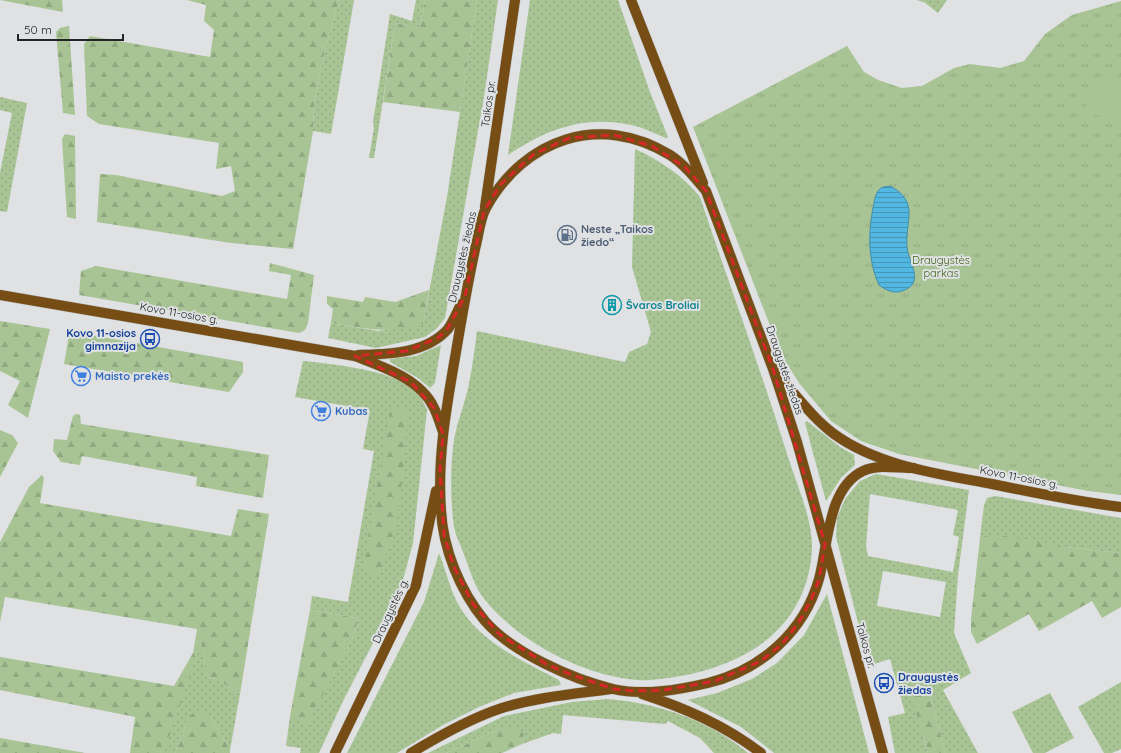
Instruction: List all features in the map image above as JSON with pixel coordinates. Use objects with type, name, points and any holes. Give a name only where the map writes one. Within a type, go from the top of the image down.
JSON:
[{"type":"main road","name":"Taikos pr.","points":[[484,211],[515,0]]},
{"type":"main road","points":[[631,0],[706,190]]},
{"type":"main road","name":"Draugystės žiedas","points":[[589,134],[614,135],[633,139],[670,155],[685,167],[706,190],[773,368],[797,442],[825,544],[819,580],[799,622],[782,644],[761,661],[736,673],[708,683],[664,690],[634,691],[614,689],[572,675],[546,664],[521,649],[487,622],[473,604],[453,565],[444,535],[441,512],[440,470],[443,434],[465,296],[484,211],[501,184],[517,167],[534,154],[550,145],[569,138],[589,134]]},
{"type":"main road","name":"Kovo 11-osios g.","points":[[0,295],[355,356],[385,368],[411,382],[427,396],[434,408],[443,434]]},
{"type":"main road","name":"Kovo 11-osios g.","points":[[355,356],[387,354],[413,349],[429,343],[448,328],[465,296]]},
{"type":"main road","name":"Kovo 11-osios g.","points":[[773,368],[822,424],[846,442],[862,449],[914,468],[1062,498],[1121,507]]},
{"type":"main road","name":"Kovo 11-osios g.","points":[[825,544],[837,500],[842,491],[863,470],[876,468],[914,468]]},
{"type":"main road","name":"Draugystės g.","points":[[334,753],[416,585],[440,470]]},
{"type":"main road","name":"Taikos pr.","points":[[825,544],[884,753]]},
{"type":"main road","points":[[411,753],[442,736],[502,708],[546,698],[614,689]]},
{"type":"main road","points":[[634,691],[700,715],[744,740],[761,753]]},
{"type":"highlighted area","points":[[614,135],[652,146],[685,167],[706,191],[773,369],[825,544],[819,580],[811,600],[799,622],[782,644],[761,661],[715,681],[664,690],[634,691],[614,689],[572,675],[546,664],[499,634],[473,604],[453,565],[444,535],[440,470],[443,434],[434,408],[411,382],[355,356],[406,351],[438,338],[448,328],[465,296],[484,211],[501,184],[534,154],[569,138]]},
{"type":"green space","points":[[0,0],[62,0],[63,12]]},
{"type":"green space","points":[[187,0],[339,0],[325,50],[314,104],[313,131],[293,249],[231,243],[97,222],[100,174],[116,175],[222,196],[235,191],[231,166],[216,169],[219,143],[99,124],[87,116],[84,44],[90,36],[210,57],[214,30],[204,21],[206,5]]},
{"type":"green space","points":[[339,0],[354,0],[331,134],[313,131],[314,104],[325,50]]},
{"type":"green space","points":[[416,0],[425,0],[420,28],[395,23],[374,158],[369,158],[374,128],[373,122],[390,14],[412,21]]},
{"type":"green space","points":[[425,0],[477,0],[460,112],[383,102],[395,23],[420,28]]},
{"type":"green space","points":[[477,0],[498,0],[484,97],[445,318],[436,329],[425,337],[376,348],[328,338],[331,323],[378,331],[423,324],[447,197]]},
{"type":"green space","points":[[530,0],[618,0],[650,92],[668,137],[666,138],[635,126],[614,122],[582,123],[566,126],[552,131],[508,155]]},
{"type":"green space","points":[[916,0],[947,0],[938,13],[924,2]]},
{"type":"green space","name":"Draugystės parkas","points":[[1121,1],[1121,495],[1088,491],[899,454],[861,441],[831,421],[799,383],[781,354],[693,127],[847,46],[864,72],[878,80],[902,88],[922,86],[954,68],[970,64],[1000,68],[1024,61],[1045,34],[1072,15]]},
{"type":"green space","points":[[69,26],[75,115],[63,113],[56,32],[60,28]]},
{"type":"green space","points":[[1093,77],[1121,85],[1121,122],[1084,112]]},
{"type":"green space","points":[[0,97],[27,103],[7,212],[0,211],[0,173],[12,113],[0,110]]},
{"type":"green space","points":[[65,134],[75,136],[76,219],[67,217],[62,139]]},
{"type":"green space","points":[[635,149],[654,158],[670,169],[686,182],[700,197],[804,503],[812,538],[812,550],[808,577],[799,600],[787,620],[770,637],[730,662],[681,676],[643,680],[617,677],[596,672],[575,664],[534,643],[499,615],[481,595],[472,577],[456,536],[451,493],[451,468],[455,435],[469,385],[477,331],[625,362],[629,352],[647,344],[651,332],[632,267]]},
{"type":"green space","points":[[270,263],[314,275],[308,323],[305,330],[299,333],[79,295],[81,271],[96,266],[287,299],[291,275],[269,271]]},
{"type":"green space","points":[[429,290],[423,324],[400,329],[377,330],[331,323],[333,309],[327,304],[327,296],[363,302],[365,297],[395,302]]},
{"type":"green space","points":[[0,321],[50,329],[28,418],[8,405],[20,381],[0,371]]},
{"type":"green space","points":[[74,332],[243,362],[243,372],[229,392],[64,364],[69,335]]},
{"type":"green space","points":[[441,345],[435,383],[430,388],[418,378],[390,362],[390,359],[416,356]]},
{"type":"green space","points":[[303,361],[362,369],[393,378],[416,391],[427,410],[413,543],[404,576],[397,597],[343,701],[319,753],[300,753],[301,748],[286,746],[290,716],[308,723],[355,633],[358,618],[310,610],[312,596],[348,602],[374,451],[363,449],[370,410],[295,397]]},
{"type":"green space","points":[[391,405],[407,410],[404,467],[395,535],[376,577],[363,567]]},
{"type":"green space","points":[[76,414],[80,415],[81,424],[269,455],[263,498],[196,486],[197,477],[82,456],[80,465],[61,462],[53,451],[54,439],[67,440],[73,416]]},
{"type":"green space","points":[[807,421],[840,447],[854,455],[855,465],[841,478],[826,501],[805,423]]},
{"type":"green space","points":[[0,430],[12,435],[18,443],[0,477]]},
{"type":"green space","points":[[876,474],[969,490],[958,575],[954,633],[971,673],[943,690],[978,753],[945,753],[929,689],[923,737],[928,753],[895,753],[888,717],[905,713],[890,659],[874,664],[861,634],[836,537],[837,518],[845,499],[860,481]],"holes":[[[870,494],[958,510],[953,535],[959,537],[953,572],[868,556],[866,546]],[[883,571],[946,582],[940,617],[877,606]]]},
{"type":"green space","points":[[42,475],[44,478],[40,503],[231,536],[238,509],[269,514],[240,694],[216,679],[207,677],[201,643],[168,740],[161,753],[130,753],[135,717],[0,690],[0,657],[174,686],[193,653],[197,629],[5,597],[0,622],[0,542],[29,487]]},
{"type":"green space","points":[[995,496],[1121,518],[1121,553],[980,538],[984,505],[987,498]]},
{"type":"green space","points":[[993,534],[1064,547],[1121,553],[1121,607],[1102,618],[1092,601],[1039,631],[1029,614],[977,644],[971,632],[971,619],[980,538]]},
{"type":"green space","points":[[439,553],[456,600],[475,627],[487,638],[515,657],[559,680],[561,685],[514,693],[479,707],[443,725],[397,753],[347,753],[424,602]]},
{"type":"green space","points":[[827,594],[869,753],[774,753],[741,727],[688,700],[717,693],[752,679],[777,663],[804,635]]},
{"type":"green space","points":[[310,610],[358,618],[355,633],[308,724],[290,716]]},
{"type":"green space","points":[[201,642],[207,677],[216,679],[240,694],[230,750],[210,715],[189,716],[175,753],[161,753],[167,741]]},
{"type":"green space","points":[[1121,682],[1121,749],[1112,753],[1104,753],[1078,707]]},
{"type":"green space","points":[[917,685],[929,689],[945,753],[928,753],[910,691]]},
{"type":"green space","points":[[1050,693],[1074,738],[1045,753],[1033,753],[1012,712]]},
{"type":"green space","points":[[607,699],[645,704],[682,715],[700,722],[716,731],[733,741],[748,753],[714,753],[700,738],[668,721],[665,724],[563,715],[561,734],[553,733],[522,744],[524,735],[499,729],[446,753],[428,753],[504,716],[572,702]]},
{"type":"green space","points":[[200,709],[210,715],[230,750],[230,753],[175,753],[189,716]]},
{"type":"green space","points":[[499,729],[520,729],[524,735],[522,744],[502,753],[446,753]]},
{"type":"green space","points":[[0,738],[85,753],[0,753]]},
{"type":"water","points":[[890,186],[905,198],[908,205],[907,246],[915,277],[913,283],[909,287],[899,292],[887,290],[879,285],[875,276],[870,247],[870,228],[876,196],[881,188]]},
{"type":"place","name":"Neste „Taikos žiedo“","points":[[567,235]]},
{"type":"place","name":"Švaros Broliai","points":[[612,305]]},
{"type":"place","name":"Kovo 11-osios gimnazija","points":[[150,339]]},
{"type":"place","name":"Maisto prekės","points":[[81,376]]},
{"type":"place","name":"Kubas","points":[[321,411]]},
{"type":"place","name":"Draugystės žiedas","points":[[884,683]]}]
